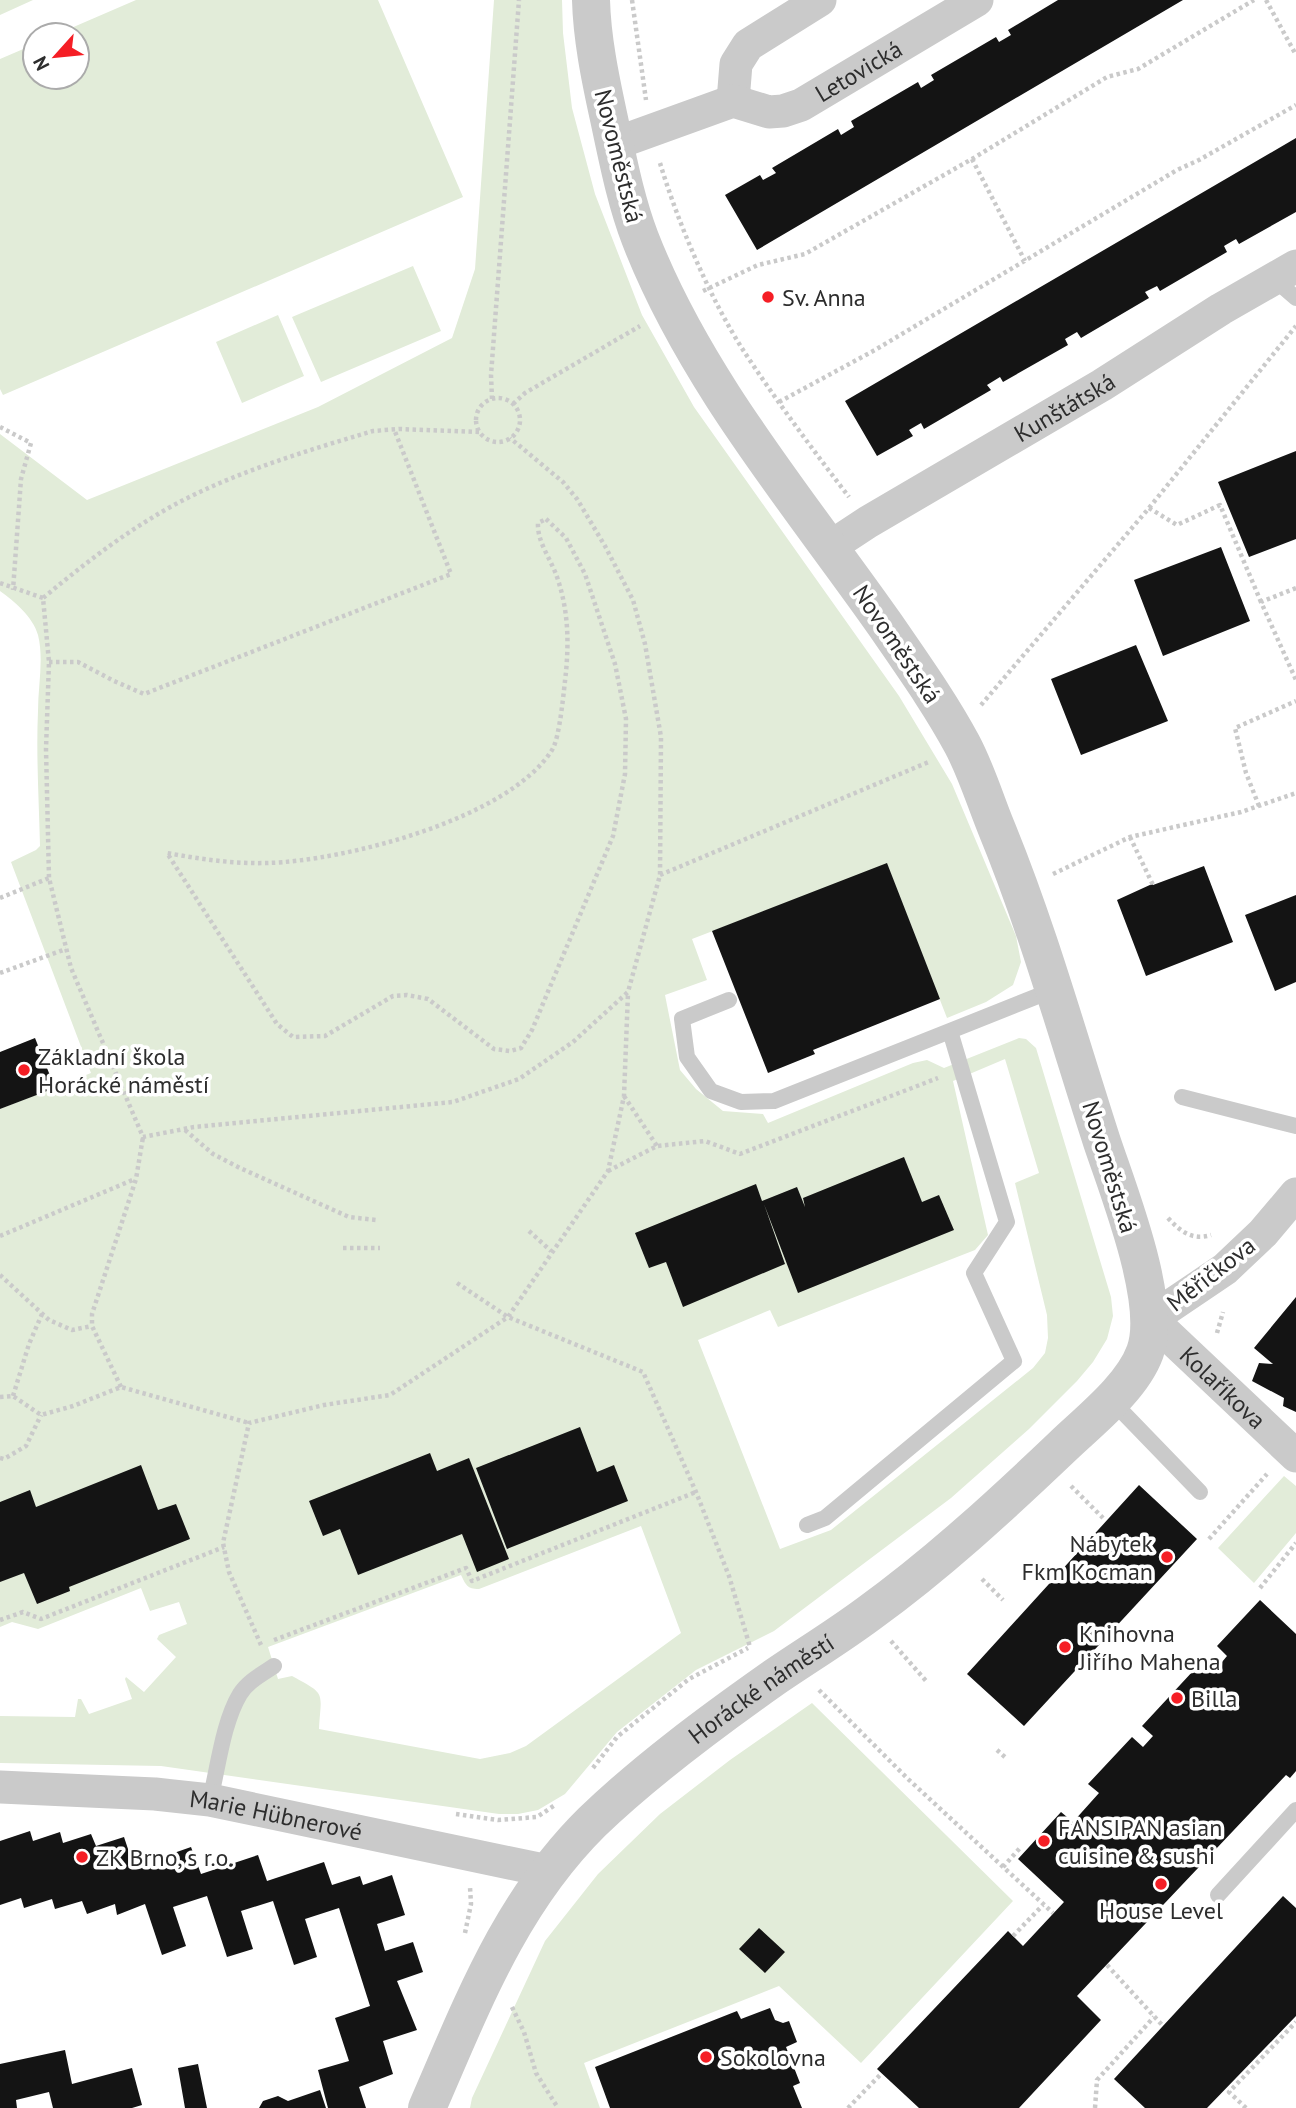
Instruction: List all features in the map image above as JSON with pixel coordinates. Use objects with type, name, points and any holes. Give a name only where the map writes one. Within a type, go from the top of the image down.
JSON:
[{"type":"street","name":"Novoměstská","points":[[591,0],[600,76],[614,144],[638,234],[672,307],[721,393],[914,666],[963,747],[1021,887],[1129,1226],[1149,1293],[1152,1319]]},
{"type":"street","points":[[614,144],[733,101],[736,64],[748,45],[820,0]]},
{"type":"street","name":"Letovická","points":[[733,101],[769,112],[801,105],[977,0]]},
{"type":"street","name":"Kunštátská","points":[[830,547],[1102,385],[1221,309],[1289,281]]},
{"type":"street","name":"Měřičkova","points":[[1152,1319],[1225,1269],[1263,1233],[1296,1194]]},
{"type":"street","name":"Horácké náměstí","points":[[427,2108],[500,1945],[548,1871],[591,1824],[649,1772],[771,1680],[869,1614],[981,1525],[1111,1400],[1141,1362],[1148,1347],[1152,1319]]},
{"type":"street","name":"Kolaříkova","points":[[1152,1319],[1286,1460]]},
{"type":"street","name":"Marie Hübnerové","points":[[0,1787],[155,1794],[210,1800],[548,1871]]},
{"type":"lane","points":[[729,1000],[682,1019],[687,1057],[711,1091],[741,1102],[774,1101],[1053,990]]},
{"type":"lane","points":[[807,1525],[825,1518],[1014,1362],[974,1273],[1007,1222],[950,1031]]},
{"type":"lane","points":[[1182,1097],[1296,1126]]},
{"type":"lane","points":[[1111,1400],[1200,1492]]},
{"type":"lane","points":[[210,1800],[228,1725],[240,1693],[255,1678],[274,1667]]},
{"type":"lane","points":[[1218,1895],[1296,1810]]},
{"type":"path","points":[[492,399],[491,375],[519,0]]},
{"type":"path","points":[[632,0],[638,57],[651,132],[667,185],[709,288],[744,351],[868,522]]},
{"type":"path","points":[[513,404],[525,393],[672,307],[758,265],[805,254],[972,159],[1107,77],[1138,69],[1254,0]]},
{"type":"path","points":[[1266,0],[1296,55]]},
{"type":"path","points":[[779,402],[875,350],[1177,170],[1296,105]]},
{"type":"path","points":[[972,159],[1025,261]]},
{"type":"path","points":[[976,711],[1149,508],[1296,326]]},
{"type":"path","points":[[502,398],[513,404],[520,419],[516,433],[510,438],[504,442],[490,441],[479,432],[475,418],[481,405],[492,399],[502,398]]},
{"type":"path","points":[[0,427],[31,443],[21,479],[13,590]]},
{"type":"path","points":[[43,598],[78,569],[150,518],[224,482],[373,431],[394,429],[479,432]]},
{"type":"path","points":[[49,662],[78,662],[144,694],[451,573],[394,429]]},
{"type":"path","points":[[0,1458],[4,1459],[26,1446],[41,1415],[121,1387],[249,1423],[324,1405],[390,1395],[508,1317],[608,1171],[624,1096],[628,992],[660,875],[662,737],[645,644],[633,600],[578,499],[563,482],[510,438]]},
{"type":"path","points":[[1149,508],[1177,525],[1220,505],[1296,680]]},
{"type":"path","points":[[547,519],[566,538],[585,574],[615,664],[626,719],[625,774],[613,836],[532,1030],[521,1048],[510,1051],[494,1049],[428,999],[407,995],[393,996],[325,1037],[293,1037],[277,1024],[167,853],[220,862],[269,863],[335,855],[392,842],[444,824],[489,803],[536,770],[554,748],[566,670],[568,625],[556,576],[537,532],[538,523],[547,519]]},
{"type":"path","points":[[0,583],[13,590],[43,598]]},
{"type":"path","points":[[1261,602],[1296,588]]},
{"type":"path","points":[[43,598],[49,662],[46,749],[49,878],[71,968],[143,1137],[136,1179],[92,1314],[92,1326],[121,1387]]},
{"type":"path","points":[[1259,806],[1246,773],[1235,728],[1296,701]]},
{"type":"path","points":[[660,875],[963,747]]},
{"type":"path","points":[[1021,887],[1130,836],[1241,812],[1296,793]]},
{"type":"path","points":[[1130,836],[1153,886]]},
{"type":"path","points":[[0,898],[49,878]]},
{"type":"path","points":[[0,973],[66,948]]},
{"type":"path","points":[[143,1137],[185,1129],[453,1102],[519,1079],[573,1042],[628,992]]},
{"type":"path","points":[[624,1096],[657,1146]]},
{"type":"path","points":[[185,1129],[213,1154],[240,1168],[349,1217],[376,1220]]},
{"type":"path","points":[[0,1236],[136,1179]]},
{"type":"path","points":[[529,1231],[551,1251]]},
{"type":"path","points":[[344,1248],[380,1248]]},
{"type":"path","points":[[0,1275],[49,1320],[72,1330],[92,1326]]},
{"type":"path","points":[[457,1283],[508,1317],[643,1372],[696,1492],[729,1576],[750,1647]]},
{"type":"path","points":[[13,1396],[29,1344],[42,1314]]},
{"type":"path","points":[[0,1397],[13,1396],[41,1415]]},
{"type":"path","points":[[249,1423],[224,1547],[229,1572],[261,1645]]},
{"type":"path","points":[[1209,1539],[1286,1460]]},
{"type":"path","points":[[1070,1485],[1103,1518]]},
{"type":"path","points":[[253,1652],[261,1645],[466,1567],[472,1581],[696,1492]]},
{"type":"path","points":[[1260,1588],[1296,1543]]},
{"type":"path","points":[[0,1620],[23,1612],[41,1619],[224,1547]]},
{"type":"path","points":[[982,1579],[1003,1600]]},
{"type":"path","points":[[886,1635],[927,1682]]},
{"type":"path","points":[[592,1770],[617,1737],[689,1679],[761,1641]]},
{"type":"path","points":[[823,1694],[1053,1913]]},
{"type":"path","points":[[997,1750],[1006,1758]]},
{"type":"path","points":[[447,1813],[498,1820],[537,1817],[566,1798]]},
{"type":"path","points":[[1003,1867],[1020,1848]]},
{"type":"path","points":[[463,1938],[471,1905],[471,1888],[464,1877]]},
{"type":"path","points":[[1013,1936],[1043,1905]]},
{"type":"path","points":[[1107,1965],[1163,2026]]},
{"type":"path","points":[[508,2000],[524,2032],[536,2073],[558,2108]]},
{"type":"path","points":[[1095,2108],[1097,2080],[1154,2017]]},
{"type":"path","points":[[1246,2108],[1229,2092],[1296,2022]]},
{"type":"path","points":[[848,2108],[882,2073]]},
{"type":"green space","points":[[0,0],[33,0],[0,15]]},
{"type":"green space","points":[[136,0],[378,0],[463,197],[3,395],[0,389],[0,59],[21,50],[21,91],[91,91],[91,21],[87,21]]},
{"type":"green space","points":[[494,0],[562,0],[572,108],[595,194],[642,315],[694,407],[899,696],[952,784],[1016,936],[1021,962],[1013,985],[986,1002],[947,1018],[887,864],[692,939],[707,980],[665,995],[680,1070],[696,1089],[723,1111],[763,1114],[768,1123],[913,1063],[927,1060],[944,1068],[1019,1038],[1026,1039],[1036,1048],[1111,1297],[1113,1316],[1107,1339],[1077,1381],[1029,1429],[951,1498],[774,1631],[696,1670],[617,1732],[565,1794],[538,1810],[499,1814],[161,1766],[0,1763],[0,1716],[75,1717],[78,1699],[81,1699],[89,1714],[132,1699],[126,1677],[144,1692],[176,1657],[157,1639],[159,1635],[187,1624],[179,1602],[150,1611],[141,1588],[38,1629],[12,1622],[0,1627],[0,1109],[91,1073],[11,862],[40,846],[37,745],[41,653],[36,628],[17,605],[0,591],[0,434],[87,500],[318,407],[452,338],[475,269]],"holes":[[[1005,1059],[1039,1173],[1015,1183],[1047,1315],[1048,1338],[1045,1353],[1033,1368],[831,1530],[780,1549],[698,1340],[770,1310],[778,1327],[975,1250],[988,1235],[953,1081]],[[641,1526],[681,1633],[526,1746],[510,1753],[480,1759],[319,1729],[321,1701],[316,1691],[292,1676],[278,1679],[268,1647],[461,1575],[467,1586],[479,1589]]]},
{"type":"green space","points":[[413,266],[441,331],[321,382],[292,317]]},
{"type":"green space","points":[[278,315],[304,376],[242,403],[216,342]]},
{"type":"green space","points":[[1284,1476],[1296,1486],[1296,1533],[1254,1583],[1218,1548]]},
{"type":"green space","points":[[812,1703],[1013,1901],[861,2063],[779,1986],[584,2063],[600,2108],[470,2108],[472,2098],[545,1941],[598,1874],[660,1814],[730,1760]]},
{"type":"building","points":[[1058,0],[1183,0],[757,250],[725,195],[760,175],[763,180],[776,173],[772,168],[838,129],[841,135],[854,127],[851,121],[918,82],[921,88],[934,80],[931,75],[996,37],[999,42],[1011,35],[1008,30]]},
{"type":"building","points":[[1296,138],[1296,212],[1239,244],[1236,239],[1224,246],[1227,252],[1160,291],[1157,286],[1145,292],[1149,298],[1081,338],[1077,332],[1065,339],[1068,345],[1003,382],[1000,377],[987,385],[991,390],[924,429],[921,423],[909,430],[913,436],[877,456],[845,401]]},
{"type":"building","points":[[1296,451],[1296,539],[1249,557],[1218,482]]},
{"type":"building","points":[[1221,547],[1250,621],[1163,656],[1134,580]]},
{"type":"building","points":[[1136,645],[1168,721],[1081,755],[1051,679]]},
{"type":"building","points":[[887,863],[940,999],[813,1050],[815,1054],[768,1073],[712,931]]},
{"type":"building","points":[[1204,866],[1233,942],[1146,976],[1117,900],[1152,884]]},
{"type":"building","points":[[1296,895],[1296,982],[1275,991],[1245,915]]},
{"type":"building","name":"Základní škola Horácké náměstí","points":[[35,1038],[55,1088],[0,1109],[0,1052]]},
{"type":"building","points":[[904,1157],[922,1202],[939,1195],[954,1230],[798,1293],[764,1204],[785,1264],[683,1307],[666,1262],[649,1268],[635,1233],[756,1184],[762,1201],[797,1187],[805,1207],[803,1198]]},
{"type":"building","points":[[1296,1297],[1296,1412],[1283,1406],[1284,1398],[1252,1381],[1259,1363],[1273,1364],[1254,1348]]},
{"type":"building","points":[[580,1427],[597,1472],[614,1465],[628,1501],[507,1549],[476,1468]]},
{"type":"building","points":[[430,1453],[437,1471],[469,1458],[509,1559],[477,1572],[462,1534],[358,1575],[340,1529],[323,1536],[309,1501]]},
{"type":"building","points":[[141,1465],[158,1510],[176,1504],[190,1539],[69,1587],[70,1591],[37,1604],[24,1573],[0,1582],[0,1502],[30,1490],[36,1507]]},
{"type":"building","points":[[1139,1485],[1197,1539],[1024,1726],[967,1674]]},
{"type":"building","points":[[1260,1600],[1296,1634],[1296,1771],[1290,1778],[1286,1775],[1077,1996],[1101,2020],[1019,2108],[919,2108],[877,2069],[1008,1931],[1023,1946],[1064,1902],[1018,1859],[1061,1812],[1073,1822],[1099,1793],[1088,1784],[1132,1737],[1143,1747],[1153,1736],[1142,1726],[1206,1657],[1217,1668],[1227,1656],[1217,1646]]},
{"type":"building","points":[[30,1831],[33,1841],[60,1832],[63,1843],[91,1834],[96,1846],[124,1837],[134,1867],[191,1847],[201,1874],[258,1855],[267,1881],[324,1862],[332,1885],[360,1876],[363,1885],[392,1875],[405,1915],[377,1924],[385,1951],[413,1942],[423,1972],[397,1981],[417,2030],[383,2041],[393,2074],[359,2087],[366,2108],[328,2108],[318,2070],[349,2061],[335,2018],[370,2006],[339,1908],[305,1919],[317,1957],[294,1965],[273,1901],[241,1911],[253,1949],[227,1957],[207,1896],[173,1907],[186,1946],[162,1955],[145,1904],[117,1915],[115,1904],[87,1914],[82,1901],[55,1909],[52,1899],[24,1908],[21,1898],[0,1905],[0,1841]]},
{"type":"building","points":[[1283,1896],[1296,1908],[1296,2016],[1207,2108],[1145,2108],[1114,2079]]},
{"type":"building","points":[[759,1928],[785,1952],[765,1973],[739,1949]]},
{"type":"building","name":"Sokolovna","points":[[770,2008],[775,2020],[783,2023],[789,2021],[797,2042],[786,2047],[800,2083],[793,2086],[802,2108],[610,2108],[595,2067],[737,2011],[741,2019]]},
{"type":"building","points":[[65,2050],[72,2084],[132,2068],[142,2105],[132,2108],[53,2108],[49,2092],[16,2100],[17,2108],[0,2108],[0,2064]]},
{"type":"building","points":[[198,2064],[207,2108],[185,2108],[178,2068]]},
{"type":"building","points":[[320,2090],[326,2108],[259,2108],[263,2101],[278,2096],[288,2101]]},
{"type":"place","name":"Sv. Anna","points":[[768,297]]},
{"type":"place","name":"Základní škola Horácké náměstí","points":[[24,1070]]},
{"type":"place","name":"Nábytek Fkm Kocman","points":[[1167,1557]]},
{"type":"place","name":"Knihovna Jiřího Mahena","points":[[1065,1647]]},
{"type":"place","name":"Billa","points":[[1177,1698]]},
{"type":"place","name":"FANSIPAN asian cuisine & sushi","points":[[1044,1841]]},
{"type":"place","name":"ZK Brno, s r.o.","points":[[82,1857]]},
{"type":"place","name":"House Level","points":[[1161,1884]]},
{"type":"place","name":"Sokolovna","points":[[706,2057]]}]
